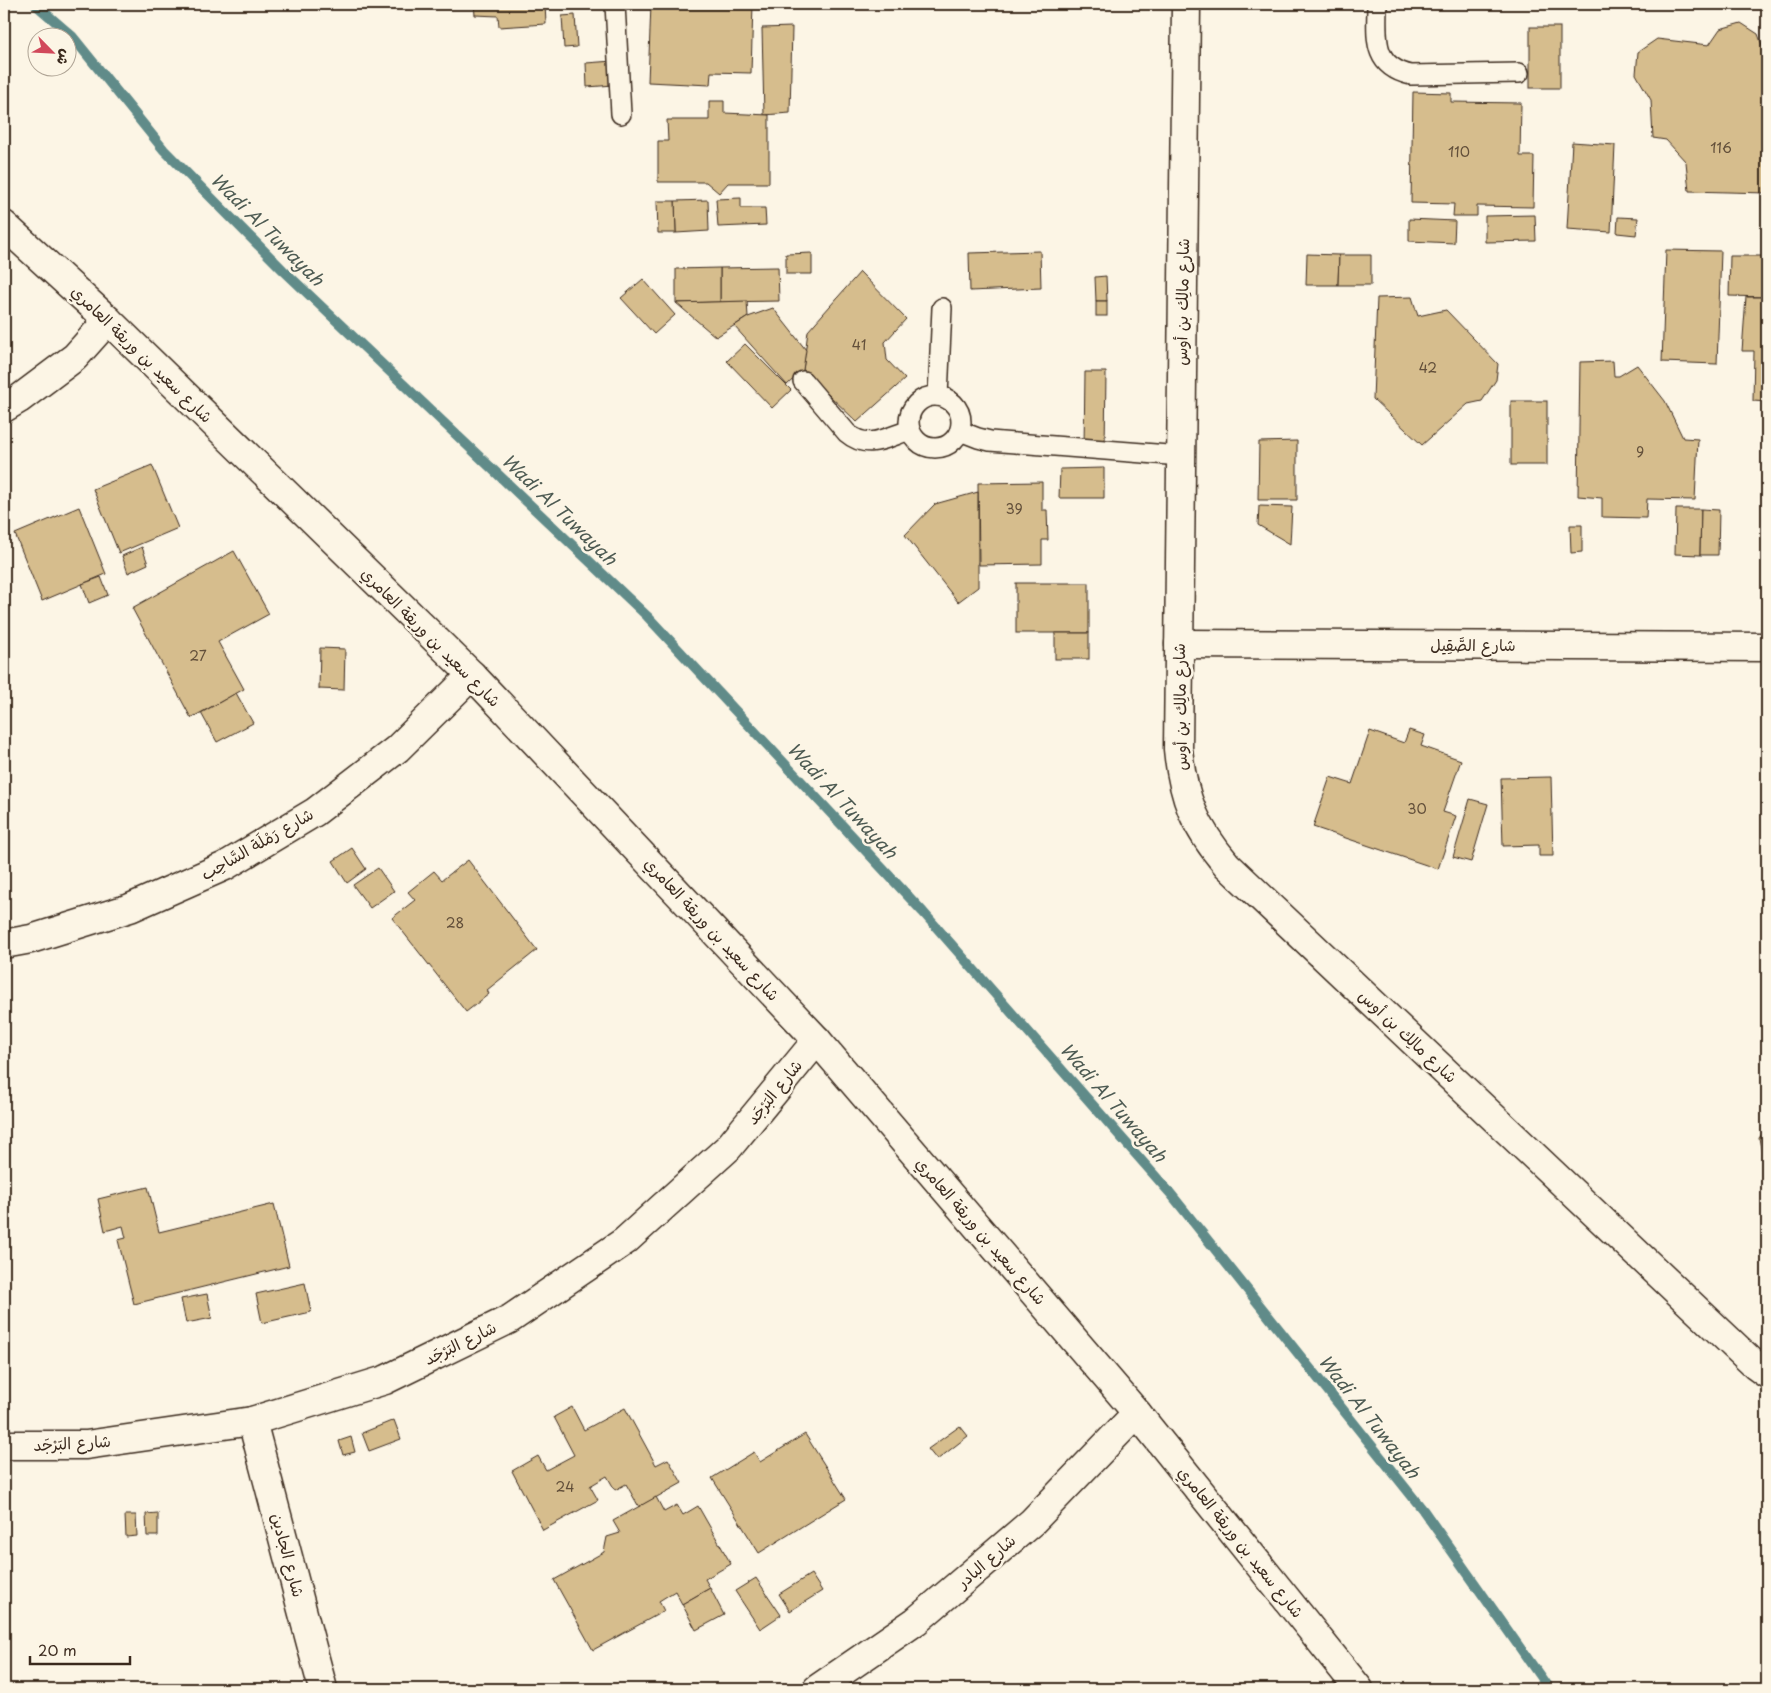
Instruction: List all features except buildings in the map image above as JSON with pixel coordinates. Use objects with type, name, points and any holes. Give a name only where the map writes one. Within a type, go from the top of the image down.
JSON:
[{"type":"street","name":"شارع مالِك بن أوس","points":[[1186,4],[1178,749],[1181,775],[1187,800],[1197,824],[1211,846],[1227,865],[1756,1366],[1767,1374]]},
{"type":"street","name":"شارع سعيد بن وريقة العامري","points":[[4,225],[108,320],[472,675],[817,1040],[1137,1413],[1359,1689]]},
{"type":"street","points":[[4,408],[19,400],[75,357],[108,320]]},
{"type":"street","name":"شارع الصَّقِيل","points":[[1179,644],[1767,647]]},
{"type":"street","name":"شارع رَمْلَة السَّاحِب","points":[[4,944],[31,939],[130,908],[226,866],[315,812],[390,754],[472,675]]},
{"type":"street","name":"شارع البَرْجَد","points":[[4,1446],[86,1445],[252,1421],[385,1380],[510,1319],[625,1241],[728,1148],[817,1040]]},
{"type":"street","name":"شارع البادر","points":[[817,1689],[916,1621],[1025,1528],[1137,1413]]},
{"type":"street","name":"شارع الجادين","points":[[252,1421],[323,1689]]},
{"type":"lane","points":[[615,4],[621,114]]},
{"type":"lane","points":[[1377,4],[1377,41],[1380,52],[1385,61],[1401,73],[1411,75],[1519,74]]},
{"type":"lane","points":[[938,396],[942,308]]},
{"type":"lane","points":[[803,381],[847,434],[854,439],[862,442],[875,442],[910,430]]},
{"type":"lane","points":[[938,396],[947,398],[955,405],[960,412],[962,422],[960,431],[954,441],[945,447],[934,449],[923,446],[914,439],[910,430],[909,419],[910,414],[919,401],[928,397],[938,396]]},
{"type":"lane","points":[[960,431],[990,441],[1181,456]]},
{"type":"waterway","name":"Wadi Al Tuwayah","points":[[35,4],[72,36],[164,150],[283,270],[647,616],[923,912],[1171,1194],[1423,1510],[1549,1689]]}]
